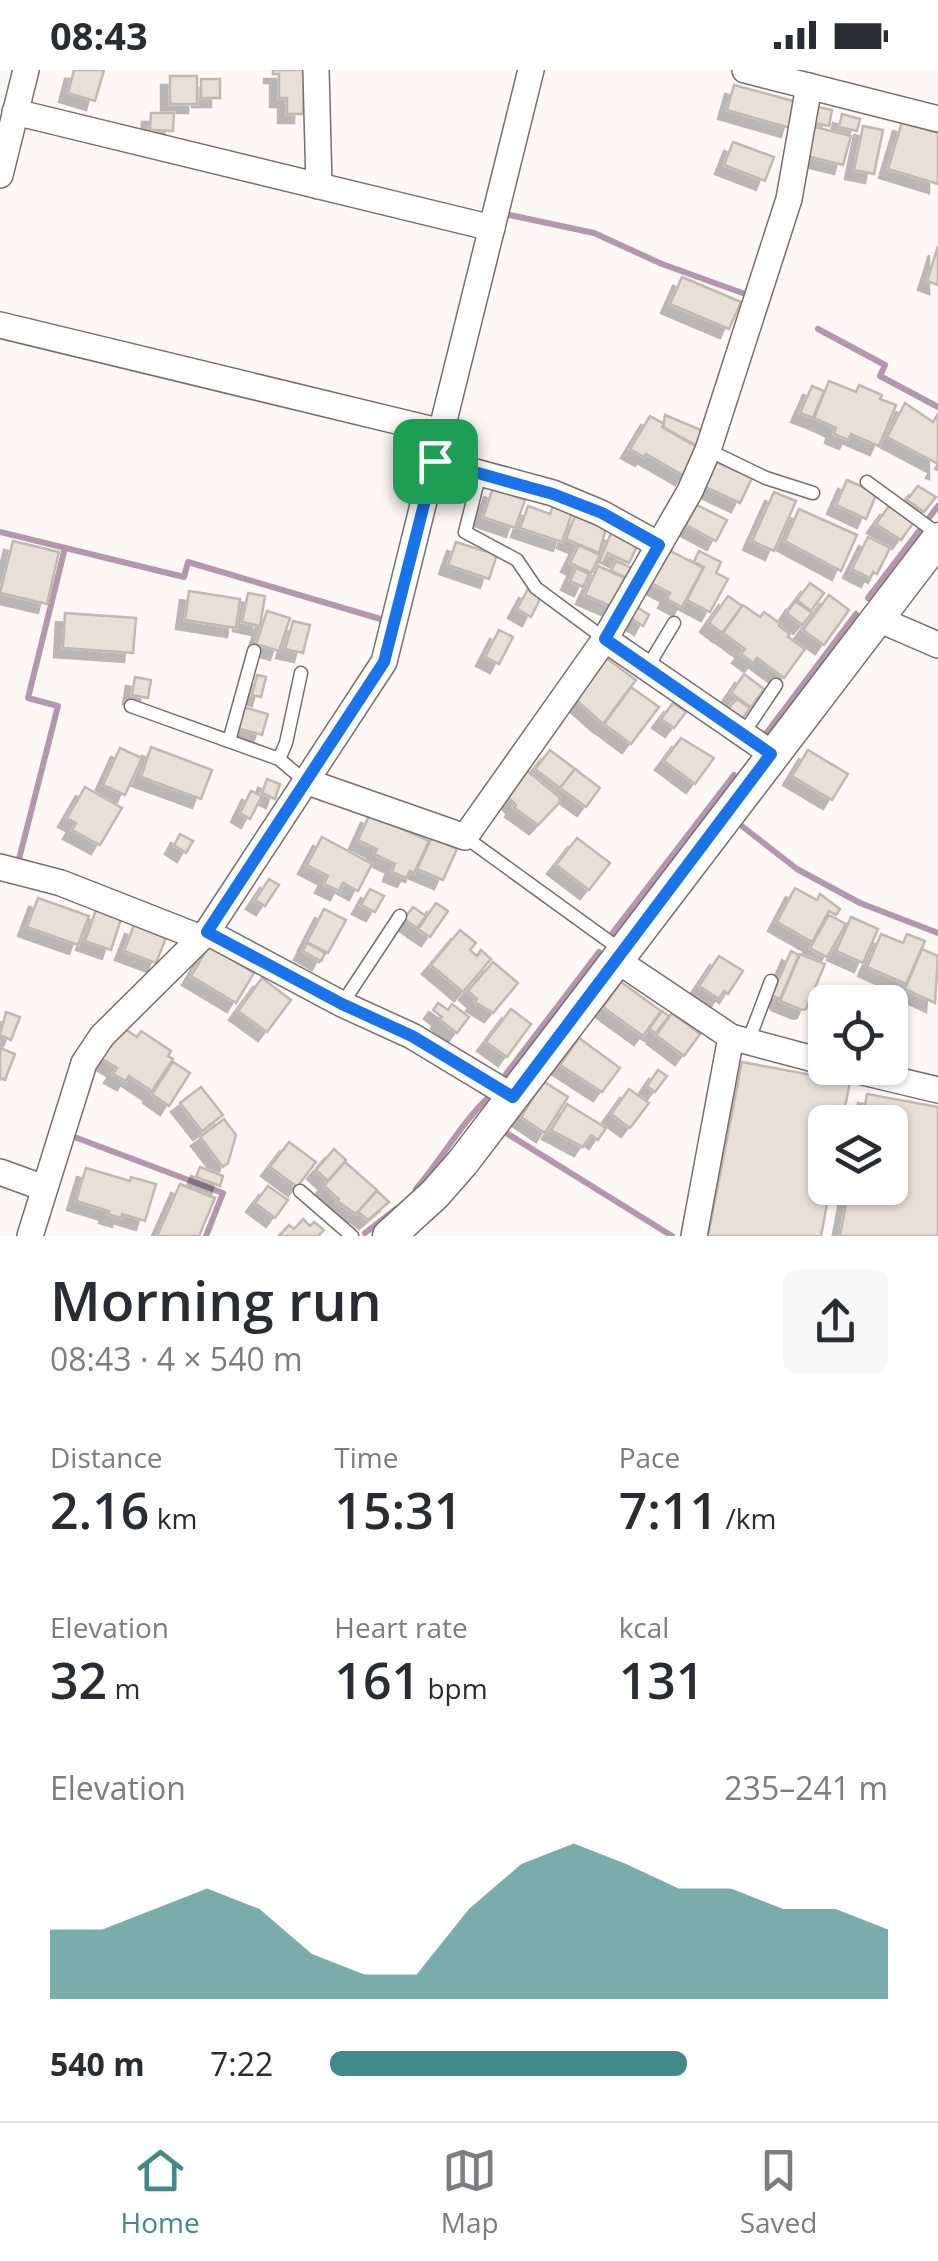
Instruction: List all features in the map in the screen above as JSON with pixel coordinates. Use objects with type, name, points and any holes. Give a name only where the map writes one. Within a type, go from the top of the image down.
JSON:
[{"type":"street","points":[[0,174],[26,70]]},
{"type":"street","points":[[316,70],[319,186]]},
{"type":"street","points":[[30,1236],[84,1063],[102,1036],[204,935],[384,662],[531,70]]},
{"type":"street","points":[[745,70],[938,119]]},
{"type":"street","points":[[306,781],[465,838],[605,639],[690,491],[708,450],[789,199],[809,86]]},
{"type":"street","points":[[15,112],[492,228]]},
{"type":"street","points":[[0,325],[442,432]]},
{"type":"street","points":[[435,461],[553,494],[602,513],[659,545]]},
{"type":"street","points":[[389,1236],[435,1194],[513,1097],[938,536]]},
{"type":"street","points":[[878,619],[938,645]]},
{"type":"street","points":[[605,639],[771,754]]},
{"type":"street","points":[[0,867],[61,882],[204,935],[412,1036],[513,1097]]},
{"type":"street","points":[[621,957],[740,1039],[808,1057]]},
{"type":"street","points":[[694,1236],[740,1039]]},
{"type":"street","points":[[908,1079],[935,1084]]},
{"type":"street","points":[[0,1172],[44,1188]]},
{"type":"lane","points":[[708,450],[766,478],[813,493]]},
{"type":"lane","points":[[480,473],[465,532],[517,560],[536,588],[605,639]]},
{"type":"lane","points":[[868,482],[938,536]]},
{"type":"lane","points":[[647,668],[674,623]]},
{"type":"lane","points":[[229,741],[254,651]]},
{"type":"lane","points":[[278,759],[286,743],[301,673]]},
{"type":"lane","points":[[742,734],[776,685]]},
{"type":"lane","points":[[130,706],[278,759],[306,781]]},
{"type":"lane","points":[[465,838],[621,957]]},
{"type":"lane","points":[[342,1004],[400,916]]},
{"type":"lane","points":[[740,1039],[771,982]]},
{"type":"lane","points":[[300,1191],[352,1236]]},
{"type":"building","points":[[74,70],[104,70],[95,101],[68,93]]},
{"type":"building","points":[[273,70],[304,70],[303,114],[287,114],[287,98],[279,98],[279,74],[273,74]]},
{"type":"building","points":[[170,76],[197,76],[197,104],[170,104]]},
{"type":"building","points":[[201,79],[220,79],[220,98],[201,98]]},
{"type":"building","points":[[734,85],[797,102],[790,128],[727,110]]},
{"type":"building","points":[[813,106],[832,110],[829,126],[810,122]]},
{"type":"building","points":[[151,113],[174,113],[173,131],[150,130]]},
{"type":"building","points":[[842,114],[860,119],[857,131],[839,127]]},
{"type":"building","points":[[902,122],[938,133],[938,184],[888,169]]},
{"type":"building","points":[[811,126],[851,136],[843,165],[803,155]]},
{"type":"building","points":[[863,126],[883,130],[874,174],[854,170]]},
{"type":"building","points":[[733,142],[774,157],[765,181],[724,165]]},
{"type":"building","points":[[938,246],[938,285],[927,281]]},
{"type":"building","points":[[682,277],[741,302],[729,329],[670,304]]},
{"type":"building","points":[[829,381],[856,392],[859,385],[896,405],[879,446],[851,434],[848,440],[834,434],[836,428],[814,418]]},
{"type":"building","points":[[812,386],[824,391],[813,418],[800,413]]},
{"type":"building","points":[[905,403],[933,422],[938,414],[938,464],[887,437]]},
{"type":"building","points":[[665,415],[703,431],[697,446],[663,427]]},
{"type":"building","points":[[650,416],[700,449],[684,476],[630,449]]},
{"type":"building","points":[[714,461],[752,478],[740,503],[703,486]]},
{"type":"building","points":[[847,480],[877,493],[866,519],[836,505]]},
{"type":"building","points":[[918,486],[936,497],[924,512],[907,500]]},
{"type":"building","points":[[493,488],[525,500],[515,528],[483,517]]},
{"type":"building","points":[[774,492],[796,501],[774,551],[752,541]]},
{"type":"building","points":[[697,505],[727,520],[716,541],[686,525]]},
{"type":"building","points":[[528,506],[550,514],[553,506],[572,513],[562,542],[520,528]]},
{"type":"building","points":[[889,506],[914,522],[901,540],[876,524]]},
{"type":"building","points":[[799,509],[857,535],[841,571],[785,541]]},
{"type":"building","points":[[575,515],[606,528],[599,553],[566,539]]},
{"type":"building","points":[[612,531],[639,542],[629,563],[608,553],[603,563],[599,562]]},
{"type":"building","points":[[868,537],[890,548],[877,574],[873,572],[870,578],[852,569]]},
{"type":"building","points":[[13,541],[59,552],[47,604],[0,593]]},
{"type":"building","points":[[456,542],[497,555],[489,579],[448,565]]},
{"type":"building","points":[[579,545],[600,555],[591,573],[570,563]]},
{"type":"building","points":[[665,548],[703,568],[682,607],[667,599],[670,593],[648,581]]},
{"type":"building","points":[[699,551],[721,562],[716,573],[728,579],[710,612],[687,600],[704,567],[694,562]]},
{"type":"building","points":[[616,561],[632,568],[627,578],[611,571]]},
{"type":"building","points":[[598,566],[625,578],[613,607],[585,595]]},
{"type":"building","points":[[576,568],[589,574],[583,587],[570,581]]},
{"type":"building","points":[[810,583],[824,593],[811,611],[797,600]]},
{"type":"building","points":[[528,589],[541,597],[531,617],[517,609]]},
{"type":"building","points":[[189,591],[240,599],[236,628],[185,620]]},
{"type":"building","points":[[248,593],[265,596],[260,626],[242,622]]},
{"type":"building","points":[[829,595],[849,610],[824,645],[803,630]]},
{"type":"building","points":[[728,596],[742,606],[722,633],[709,623]]},
{"type":"building","points":[[795,601],[812,613],[802,625],[787,613]]},
{"type":"building","points":[[743,605],[760,617],[764,612],[781,624],[790,634],[788,637],[805,649],[784,678],[757,658],[753,663],[741,654],[745,649],[723,633]]},
{"type":"building","points":[[637,607],[649,615],[643,626],[631,618]]},
{"type":"building","points":[[267,611],[290,618],[279,651],[256,644]]},
{"type":"building","points":[[65,613],[136,618],[133,653],[63,648]]},
{"type":"building","points":[[293,621],[310,625],[303,653],[285,649]]},
{"type":"building","points":[[499,630],[513,637],[499,664],[485,657]]},
{"type":"building","points":[[606,658],[636,680],[603,724],[575,699]]},
{"type":"building","points":[[744,674],[764,689],[751,707],[731,693]]},
{"type":"building","points":[[257,675],[266,677],[261,697],[252,695]]},
{"type":"building","points":[[135,677],[151,680],[148,698],[132,695]]},
{"type":"building","points":[[631,687],[659,707],[631,744],[604,724]]},
{"type":"building","points":[[737,699],[750,708],[741,720],[726,710]]},
{"type":"building","points":[[673,703],[686,712],[674,728],[661,719]]},
{"type":"building","points":[[243,707],[268,714],[262,735],[237,728]]},
{"type":"building","points":[[681,738],[714,758],[695,784],[664,761]]},
{"type":"building","points":[[151,747],[212,770],[201,799],[141,777]]},
{"type":"building","points":[[120,748],[142,758],[125,795],[103,785]]},
{"type":"building","points":[[550,750],[575,769],[560,788],[535,769]]},
{"type":"building","points":[[808,750],[848,774],[832,800],[792,776]]},
{"type":"building","points":[[524,768],[559,797],[560,802],[538,825],[514,808],[516,805],[502,791]]},
{"type":"building","points":[[575,769],[600,788],[586,807],[560,788]]},
{"type":"building","points":[[267,779],[280,784],[275,799],[262,793]]},
{"type":"building","points":[[85,787],[122,808],[100,845],[72,830],[76,823],[67,818]]},
{"type":"building","points":[[251,791],[262,796],[250,819],[240,813]]},
{"type":"building","points":[[370,814],[429,841],[414,873],[410,871],[406,878],[392,872],[395,864],[374,854],[377,849],[358,840]]},
{"type":"building","points":[[180,834],[193,841],[186,853],[174,845]]},
{"type":"building","points":[[322,837],[372,864],[358,891],[343,883],[339,891],[324,884],[328,876],[307,865]]},
{"type":"building","points":[[432,837],[457,849],[443,880],[417,869]]},
{"type":"building","points":[[577,838],[610,863],[589,890],[556,865]]},
{"type":"building","points":[[269,879],[279,885],[265,906],[255,900]]},
{"type":"building","points":[[795,888],[817,900],[820,894],[840,909],[836,915],[829,911],[812,942],[777,922]]},
{"type":"building","points":[[370,889],[384,896],[375,912],[361,905]]},
{"type":"building","points":[[38,898],[89,916],[78,945],[27,927]]},
{"type":"building","points":[[436,903],[448,911],[430,937],[418,929]]},
{"type":"building","points":[[413,907],[426,916],[417,928],[404,919]]},
{"type":"building","points":[[324,909],[346,920],[328,953],[307,942]]},
{"type":"building","points":[[96,910],[121,919],[111,950],[85,941]]},
{"type":"building","points":[[829,915],[846,924],[827,957],[810,948]]},
{"type":"building","points":[[851,917],[878,929],[863,963],[836,951]]},
{"type":"building","points":[[134,925],[166,938],[156,963],[124,951]]},
{"type":"building","points":[[460,930],[476,943],[470,950],[477,956],[481,950],[491,959],[463,992],[431,965]]},
{"type":"building","points":[[881,934],[903,943],[907,934],[925,941],[906,984],[867,967]]},
{"type":"building","points":[[307,943],[325,953],[321,961],[303,951]]},
{"type":"building","points":[[209,946],[254,973],[236,1003],[191,976]]},
{"type":"building","points":[[922,949],[938,956],[935,1003],[908,990]]},
{"type":"building","points":[[791,951],[799,955],[780,999],[772,995]]},
{"type":"building","points":[[800,954],[825,964],[816,985],[808,985],[806,1009],[780,1001]]},
{"type":"building","points":[[719,956],[743,971],[728,994],[724,991],[719,999],[699,986]]},
{"type":"building","points":[[493,962],[518,983],[493,1013],[475,1002],[477,999],[468,991]]},
{"type":"building","points":[[262,978],[291,1000],[267,1032],[238,1011]]},
{"type":"building","points":[[621,982],[661,1011],[643,1036],[603,1007]]},
{"type":"building","points":[[438,1003],[448,1010],[452,1004],[469,1017],[457,1033],[433,1010]]},
{"type":"building","points":[[511,1009],[531,1024],[507,1057],[486,1042]]},
{"type":"building","points":[[662,1011],[669,1016],[656,1033],[649,1029]]},
{"type":"building","points":[[6,1012],[20,1017],[11,1040],[0,1035]]},
{"type":"building","points":[[672,1013],[700,1034],[684,1056],[656,1035]]},
{"type":"building","points":[[122,1027],[137,1037],[141,1031],[171,1051],[168,1056],[173,1059],[152,1091],[129,1076],[126,1081],[113,1074],[117,1068],[97,1056],[106,1043],[111,1046]]},
{"type":"building","points":[[579,1038],[620,1068],[602,1092],[560,1065]]},
{"type":"building","points":[[0,1048],[15,1054],[5,1080],[0,1078]]},
{"type":"building","points":[[173,1062],[190,1073],[169,1106],[152,1094]]},
{"type":"building","points":[[742,1062],[808,1074],[808,1085],[849,1085],[845,1105],[808,1105],[808,1205],[827,1205],[821,1236],[708,1236]]},
{"type":"building","points":[[658,1070],[667,1076],[655,1092],[647,1086]]},
{"type":"building","points":[[543,1081],[568,1097],[545,1133],[521,1117]]},
{"type":"building","points":[[201,1087],[223,1115],[202,1131],[180,1103]]},
{"type":"building","points":[[629,1089],[649,1103],[630,1128],[611,1114]]},
{"type":"building","points":[[867,1094],[938,1107],[938,1236],[840,1236],[846,1205],[908,1205],[908,1105],[865,1105]]},
{"type":"building","points":[[567,1104],[606,1128],[598,1140],[591,1135],[583,1147],[551,1130]]},
{"type":"building","points":[[224,1119],[236,1135],[228,1163],[223,1167],[200,1137]]},
{"type":"building","points":[[289,1142],[316,1162],[297,1187],[270,1167]]},
{"type":"building","points":[[334,1149],[346,1160],[328,1181],[316,1170]]},
{"type":"building","points":[[345,1162],[377,1190],[356,1214],[324,1186]]},
{"type":"building","points":[[200,1167],[223,1176],[220,1186],[196,1177]]},
{"type":"building","points":[[86,1168],[156,1184],[145,1221],[122,1214],[121,1218],[76,1201]]},
{"type":"building","points":[[180,1184],[215,1198],[199,1236],[157,1236]]},
{"type":"building","points":[[268,1186],[288,1200],[275,1218],[255,1203]]},
{"type":"building","points":[[377,1191],[389,1202],[368,1220],[358,1212]]},
{"type":"building","points":[[303,1219],[324,1230],[318,1236],[279,1236],[289,1225],[294,1229]]},
{"type":"waterway","points":[[505,214],[594,233],[662,264],[748,295]]},
{"type":"waterway","points":[[818,329],[885,365],[880,376],[938,407]]},
{"type":"waterway","points":[[929,518],[938,506]]},
{"type":"waterway","points":[[868,598],[919,531]]},
{"type":"waterway","points":[[0,532],[184,577],[188,562],[384,620]]},
{"type":"waterway","points":[[18,863],[58,706],[28,698],[65,548]]},
{"type":"waterway","points":[[765,735],[856,614]]},
{"type":"waterway","points":[[611,935],[734,775]]},
{"type":"waterway","points":[[738,823],[797,869],[860,903],[938,933]]},
{"type":"waterway","points":[[503,1078],[599,952]]},
{"type":"waterway","points":[[416,1189],[492,1094]]},
{"type":"waterway","points":[[503,1131],[672,1236]]},
{"type":"waterway","points":[[77,1138],[223,1193],[206,1236]]},
{"type":"waterway","points":[[365,1233],[397,1208]]},
{"type":"route","points":[[435,461],[553,494],[602,513],[659,545],[605,639],[771,754],[513,1097],[412,1036],[342,1004],[207,932],[384,662],[435,461]]}]
